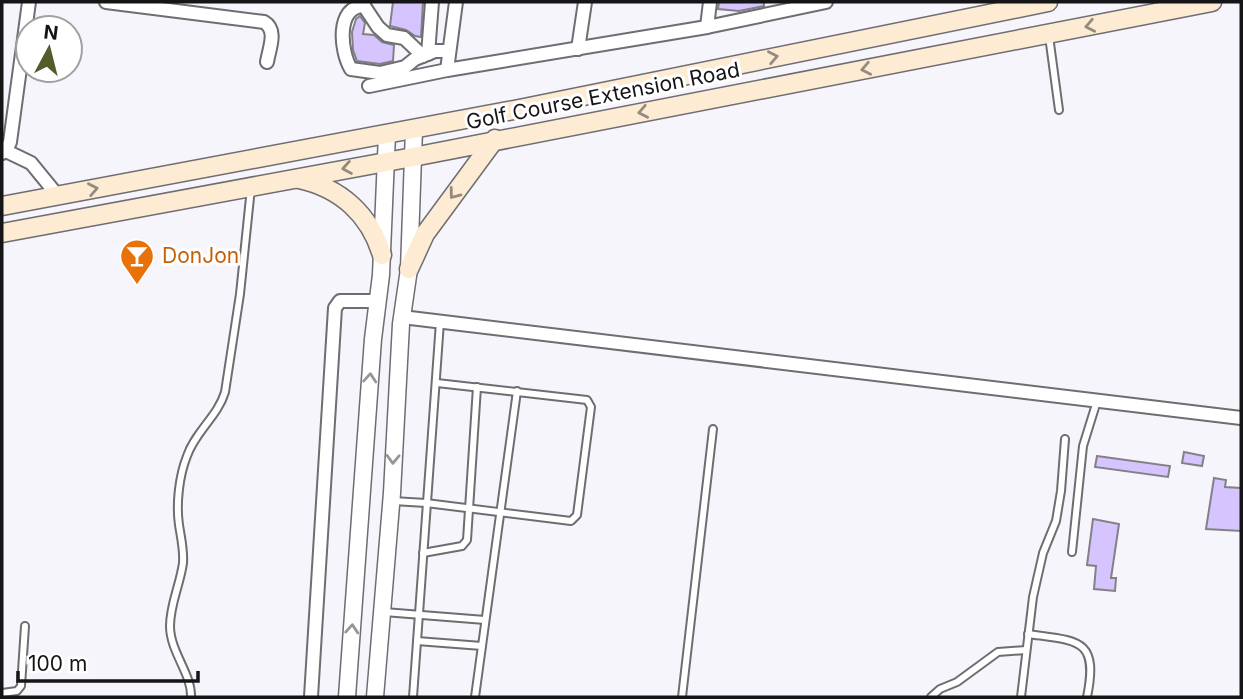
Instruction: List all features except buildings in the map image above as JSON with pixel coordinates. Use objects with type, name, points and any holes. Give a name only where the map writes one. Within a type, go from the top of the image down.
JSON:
[{"type":"main road","name":"Golf Course Extension Road","points":[[2,206],[414,129],[1048,2]]},
{"type":"main road","name":"Golf Course Extension Road","points":[[2,233],[1049,34],[1130,10],[1212,2]]},
{"type":"main road","points":[[409,269],[425,234],[495,139]]},
{"type":"main road","points":[[293,178],[317,183],[350,204],[376,234],[382,256]]},
{"type":"street","points":[[29,2],[10,142],[4,152],[32,163],[58,196]]},
{"type":"street","points":[[106,2],[264,22],[269,24],[272,30],[267,62]]},
{"type":"street","points":[[426,55],[432,2]]},
{"type":"street","points":[[447,70],[456,2]]},
{"type":"street","points":[[578,49],[585,2]]},
{"type":"street","points":[[707,27],[710,2]]},
{"type":"street","points":[[369,86],[447,70],[707,27],[826,2]]},
{"type":"street","points":[[426,55],[404,38],[387,35],[378,27],[364,4],[355,6],[348,12],[344,24],[345,60],[351,69],[380,73],[405,67],[415,58],[449,51]]},
{"type":"street","points":[[375,697],[402,317],[409,269],[414,129]]},
{"type":"street","points":[[347,697],[366,424],[382,256],[387,134]]},
{"type":"street","points":[[311,697],[335,308],[340,301],[377,301]]},
{"type":"street","points":[[402,317],[1241,418]]},
{"type":"street","points":[[366,424],[395,426]]},
{"type":"lane","points":[[1049,34],[1059,110]]},
{"type":"lane","points":[[191,697],[191,688],[176,654],[170,632],[170,618],[181,576],[183,555],[178,503],[187,454],[219,406],[225,392],[240,294],[251,186]]},
{"type":"lane","points":[[413,697],[440,321]]},
{"type":"lane","points":[[391,501],[574,520],[577,516],[591,407],[587,400],[437,383]]},
{"type":"lane","points":[[423,554],[466,544],[477,387]]},
{"type":"lane","points":[[475,697],[517,391]]},
{"type":"lane","points":[[1072,552],[1083,446],[1097,401]]},
{"type":"lane","points":[[682,697],[713,429]]},
{"type":"lane","points":[[1021,697],[1028,634],[1041,562],[1056,521],[1065,439]]},
{"type":"lane","points":[[382,612],[485,620]]},
{"type":"lane","points":[[2,693],[18,691],[21,686],[25,626]]},
{"type":"lane","points":[[1028,634],[1069,640],[1082,646],[1091,664],[1087,697]]},
{"type":"lane","points":[[417,641],[482,646]]},
{"type":"lane","points":[[931,697],[940,689],[957,682],[995,653],[1002,650],[1026,650]]},
{"type":"place","name":"DonJon","points":[[137,286]]}]
